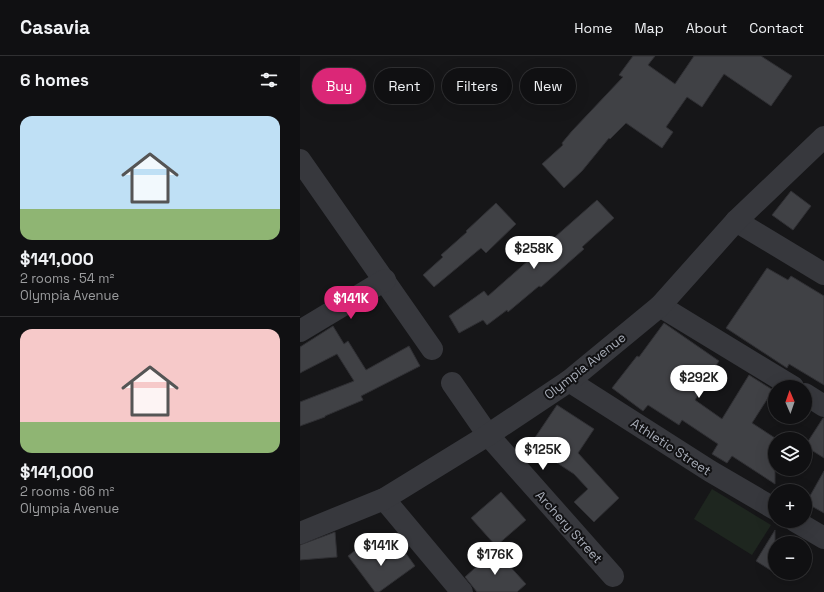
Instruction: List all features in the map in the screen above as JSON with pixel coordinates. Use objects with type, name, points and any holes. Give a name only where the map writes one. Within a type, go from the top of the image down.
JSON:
[{"type":"street","name":"Olympia Avenue","points":[[300,532],[384,499],[488,435],[569,381],[660,306],[736,221],[824,137]]},
{"type":"street","points":[[300,160],[432,348]]},
{"type":"street","points":[[736,221],[824,274]]},
{"type":"street","points":[[300,331],[385,280]]},
{"type":"street","points":[[660,306],[782,380]]},
{"type":"street","name":"Athletic Street","points":[[569,381],[710,471],[768,505]]},
{"type":"street","name":"Archery Street","points":[[452,383],[488,435],[613,576]]},
{"type":"street","points":[[812,398],[824,406]]},
{"type":"street","points":[[384,499],[462,592]]},
{"type":"street","points":[[807,528],[824,538]]},
{"type":"shaded area","points":[[712,489],[768,523],[769,528],[752,555],[694,519]]},
{"type":"building","points":[[633,56],[655,56],[648,65],[675,84],[694,56],[761,56],[792,76],[771,106],[724,74],[702,107],[687,97],[666,127],[673,132],[662,148],[626,123],[610,139],[609,138],[582,171],[564,188],[542,164],[563,145],[562,143],[572,131],[623,77],[619,75]]},
{"type":"building","points":[[791,191],[811,206],[793,230],[772,215]]},
{"type":"building","points":[[597,200],[614,218],[582,247],[584,249],[541,287],[539,286],[508,312],[507,310],[487,325],[483,320],[459,333],[449,316],[484,291],[488,296]]},
{"type":"building","points":[[496,203],[516,224],[486,253],[481,248],[434,287],[423,275],[443,257],[441,255]]},
{"type":"building","points":[[767,268],[788,280],[791,276],[824,296],[824,385],[789,364],[787,368],[726,328]]},
{"type":"building","points":[[664,323],[719,361],[696,394],[698,395],[695,400],[722,419],[749,375],[768,387],[768,398],[752,423],[768,433],[768,476],[775,476],[775,484],[732,456],[727,463],[712,454],[718,444],[682,420],[679,425],[648,405],[643,411],[612,388],[637,356],[639,357]]},
{"type":"building","points":[[333,326],[344,344],[348,341],[366,370],[409,346],[420,366],[361,396],[363,400],[325,417],[300,426],[300,402],[354,381],[337,354],[300,373],[300,347]]},
{"type":"building","points":[[557,405],[594,429],[578,453],[619,498],[594,522],[574,502],[588,489],[574,474],[530,445]]},
{"type":"building","points":[[824,418],[824,458],[812,450],[812,435]]},
{"type":"building","points":[[824,471],[824,513],[812,506],[812,492]]},
{"type":"building","points":[[501,492],[526,520],[496,546],[471,518]]},
{"type":"building","points":[[775,530],[775,536],[771,536]]},
{"type":"building","points":[[335,532],[337,557],[300,560],[300,545]]},
{"type":"building","points":[[768,541],[768,569],[756,561]]},
{"type":"building","points":[[365,543],[381,564],[402,548],[415,566],[379,592],[375,592],[348,556]]},
{"type":"building","points":[[495,550],[526,584],[517,592],[477,592],[465,577]]}]
